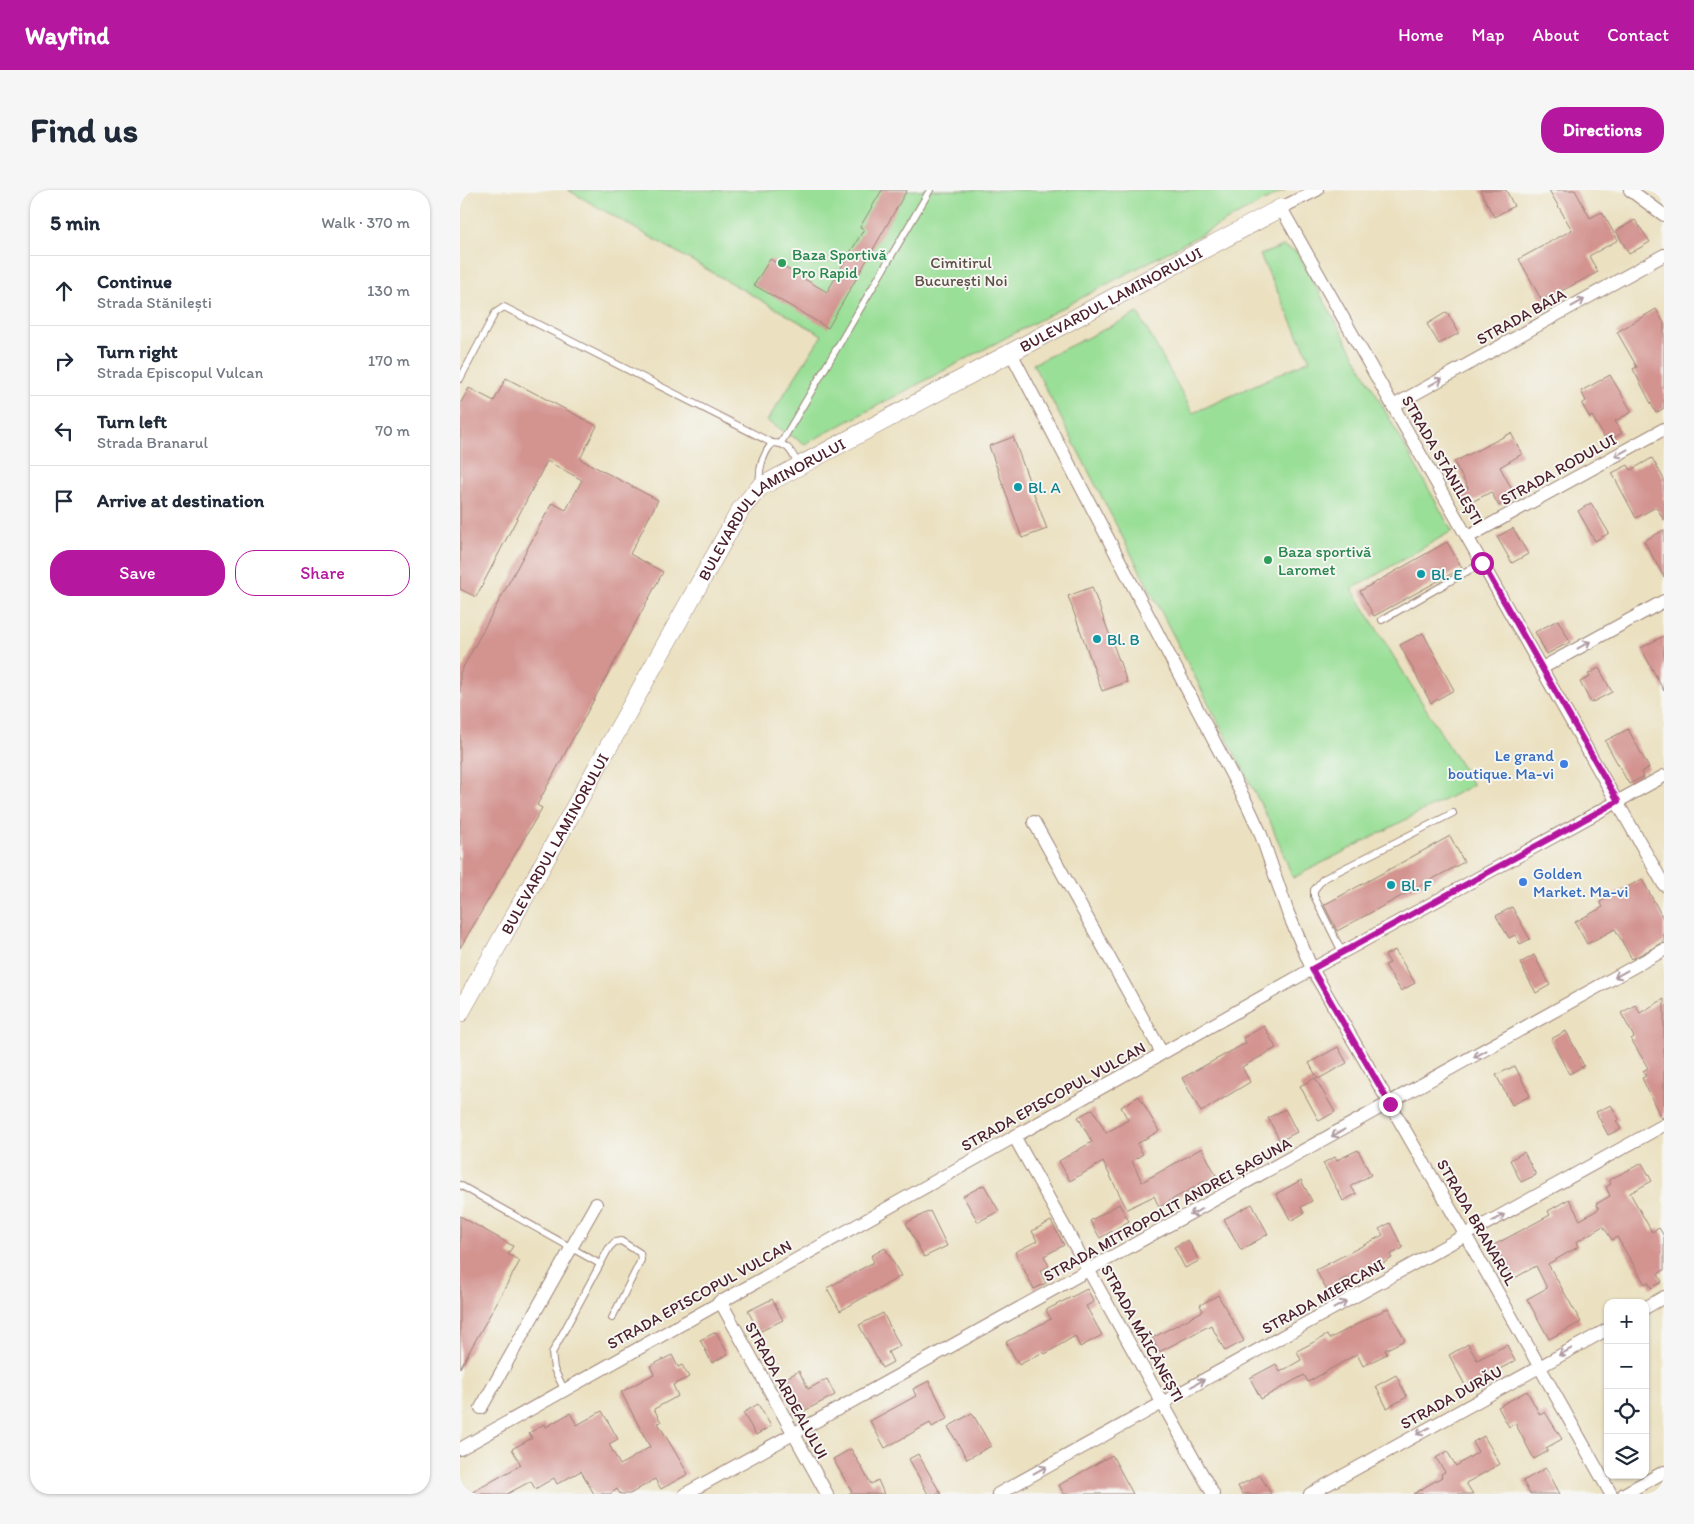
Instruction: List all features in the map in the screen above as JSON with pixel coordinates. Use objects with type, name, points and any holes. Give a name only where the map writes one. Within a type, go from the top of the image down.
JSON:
[{"type":"street","points":[[1281,208],[1317,190]]},
{"type":"street","points":[[1630,190],[1664,215]]},
{"type":"street","name":"BULEVARDUL LAMINORULUI","points":[[460,1013],[741,509],[760,487],[1281,208]]},
{"type":"street","name":"STRADA STĂNILEȘTI","points":[[1281,208],[1664,885]]},
{"type":"street","name":"STRADA BAIA","points":[[1394,406],[1664,255]]},
{"type":"street","name":"STRADA BRANARUL","points":[[1011,353],[1247,804],[1260,832],[1288,913],[1312,969],[1466,1236],[1611,1494]]},
{"type":"street","name":"STRADA RODULUI","points":[[1468,537],[1664,429]]},
{"type":"street","points":[[1542,668],[1664,600]]},
{"type":"street","name":"STRADA EPISCOPUL VULCAN","points":[[460,1449],[720,1300],[1342,952],[1664,776]]},
{"type":"street","points":[[1034,822],[1162,1053]]},
{"type":"street","name":"STRADA MITROPOLIT ANDREI ȘAGUNA","points":[[686,1494],[1090,1271],[1664,950]]},
{"type":"street","name":"STRADA MIERCANI","points":[[998,1494],[1664,1125]]},
{"type":"street","name":"STRADA MĂICĂNEȘTI","points":[[1014,1136],[1213,1494]]},
{"type":"street","points":[[481,1408],[596,1204]]},
{"type":"street","points":[[1649,1306],[1664,1298]]},
{"type":"street","name":"STRADA ARDEALULUI","points":[[720,1300],[826,1494]]},
{"type":"street","name":"STRADA DURĂU","points":[[1310,1494],[1604,1330]]},
{"type":"street","points":[[1624,1494],[1664,1472]]},
{"type":"lane","points":[[781,443],[930,190]]},
{"type":"lane","points":[[460,379],[495,313],[504,307],[772,443],[781,443],[789,447],[799,466]]},
{"type":"lane","points":[[760,487],[759,475],[762,461],[772,443]]},
{"type":"lane","points":[[1382,620],[1482,563]]},
{"type":"lane","points":[[1342,952],[1314,896],[1318,884],[1323,879],[1454,813]]},
{"type":"lane","points":[[460,1185],[600,1264]]},
{"type":"lane","points":[[564,1389],[554,1369],[552,1353],[600,1264],[615,1242],[622,1241],[640,1253],[642,1260],[612,1318]]},
{"type":"green space","name":"Cimitirul București Noi","points":[[568,190],[1285,190],[805,444],[767,421],[822,335]]},
{"type":"green space","name":"Baza sportivă Laromet","points":[[1283,246],[1297,252],[1452,531],[1352,589],[1473,785],[1293,878],[1272,826],[1033,364],[1138,313],[1193,413],[1310,360],[1260,255]]},
{"type":"building","points":[[882,190],[907,190],[828,328],[754,285],[770,259],[827,292],[864,229],[860,227]]},
{"type":"building","points":[[1480,190],[1506,190],[1514,206],[1494,217]]},
{"type":"building","points":[[1549,190],[1575,190],[1590,218],[1602,212],[1618,240],[1589,256],[1598,272],[1542,301],[1519,259],[1572,230]]},
{"type":"building","points":[[1635,220],[1650,242],[1629,254],[1616,231]]},
{"type":"building","points":[[1656,309],[1664,323],[1664,408],[1656,413],[1633,369],[1637,367],[1617,332]]},
{"type":"building","points":[[1447,312],[1459,333],[1439,344],[1427,324]]},
{"type":"building","points":[[1610,375],[1632,412],[1615,421],[1622,433],[1607,442],[1592,416],[1590,418],[1582,404],[1586,401],[1581,391]]},
{"type":"building","points":[[506,378],[597,426],[580,459],[658,500],[630,554],[663,572],[537,805],[542,808],[460,948],[460,673],[552,503],[566,510],[582,480],[547,461],[476,597],[460,589],[460,404],[469,388],[494,401]]},
{"type":"building","points":[[1511,433],[1522,454],[1500,467],[1516,497],[1499,506],[1491,492],[1466,505],[1460,492],[1468,488],[1454,462]]},
{"type":"building","name":"Bl. A","points":[[1013,437],[1047,529],[1022,538],[989,446]]},
{"type":"building","points":[[1652,458],[1664,479],[1664,520],[1656,507],[1636,518],[1612,473],[1628,465],[1631,470]]},
{"type":"building","points":[[1591,503],[1609,533],[1595,541],[1578,511]]},
{"type":"building","points":[[1513,528],[1528,554],[1512,563],[1497,537]]},
{"type":"building","points":[[1664,530],[1664,577],[1644,541]]},
{"type":"building","name":"Bl. E","points":[[1447,542],[1462,568],[1374,616],[1360,591]]},
{"type":"building","name":"Bl. B","points":[[1092,587],[1127,682],[1102,691],[1068,596]]},
{"type":"building","points":[[1558,620],[1570,642],[1547,654],[1535,632]]},
{"type":"building","points":[[1423,633],[1454,690],[1431,703],[1400,645]]},
{"type":"building","points":[[1664,636],[1664,691],[1641,648]]},
{"type":"building","points":[[1599,668],[1612,692],[1591,703],[1580,682],[1590,677],[1588,674]]},
{"type":"building","points":[[1628,729],[1649,768],[1641,772],[1643,777],[1629,784],[1605,741]]},
{"type":"building","name":"Bl. F","points":[[1450,836],[1464,862],[1337,931],[1324,905]]},
{"type":"building","points":[[1642,879],[1664,920],[1664,942],[1632,959],[1615,929],[1587,944],[1575,922],[1603,907],[1600,902]]},
{"type":"building","points":[[1512,907],[1530,939],[1520,944],[1515,935],[1509,938],[1496,916]]},
{"type":"building","points":[[1395,950],[1415,983],[1401,991],[1385,965],[1390,963],[1385,955]]},
{"type":"building","points":[[1534,955],[1550,985],[1536,993],[1520,963]]},
{"type":"building","points":[[1664,999],[1664,1117],[1661,1118],[1642,1078],[1646,1076],[1643,1071],[1648,1068],[1631,1039],[1634,1037],[1621,1013],[1635,1005],[1640,1013]]},
{"type":"building","points":[[1264,1026],[1276,1048],[1242,1067],[1250,1082],[1201,1112],[1182,1078],[1246,1043],[1243,1038]]},
{"type":"building","points":[[1566,1031],[1584,1066],[1569,1074],[1551,1039]]},
{"type":"building","points":[[1338,1047],[1347,1063],[1318,1079],[1309,1063]]},
{"type":"building","points":[[1515,1066],[1530,1096],[1512,1105],[1496,1075]]},
{"type":"building","points":[[1315,1078],[1335,1112],[1319,1121],[1300,1086]]},
{"type":"building","points":[[1139,1096],[1159,1131],[1137,1144],[1143,1154],[1132,1161],[1142,1182],[1202,1148],[1216,1175],[1159,1207],[1154,1196],[1127,1209],[1103,1162],[1070,1181],[1059,1161],[1092,1142],[1078,1117],[1093,1109],[1106,1133],[1128,1120],[1121,1107]]},
{"type":"building","points":[[1611,1105],[1619,1119],[1616,1121],[1621,1129],[1608,1135],[1596,1112]]},
{"type":"building","points":[[1285,1109],[1297,1132],[1280,1141],[1268,1118]]},
{"type":"building","points":[[1358,1150],[1371,1175],[1351,1186],[1356,1194],[1343,1201],[1323,1163],[1335,1157],[1337,1160]]},
{"type":"building","points":[[1524,1152],[1536,1175],[1521,1182],[1510,1160]]},
{"type":"building","points":[[1642,1163],[1652,1181],[1630,1193],[1652,1232],[1659,1228],[1664,1236],[1664,1270],[1658,1274],[1662,1282],[1651,1288],[1648,1282],[1645,1284],[1617,1237],[1612,1240],[1603,1226],[1576,1242],[1578,1247],[1548,1264],[1581,1322],[1549,1339],[1527,1299],[1547,1288],[1536,1266],[1513,1279],[1494,1245],[1550,1215],[1548,1211],[1569,1199],[1580,1220],[1599,1209],[1596,1204],[1610,1196],[1606,1187],[1611,1184],[1609,1180]]},
{"type":"building","points":[[1301,1180],[1312,1201],[1301,1207],[1304,1213],[1291,1221],[1276,1194]]},
{"type":"building","points":[[984,1185],[999,1211],[978,1222],[963,1196]]},
{"type":"building","points":[[1119,1204],[1129,1221],[1100,1238],[1090,1221]]},
{"type":"building","points":[[1252,1204],[1268,1234],[1241,1250],[1224,1219]]},
{"type":"building","points":[[930,1211],[947,1246],[924,1257],[906,1223]]},
{"type":"building","points":[[460,1216],[513,1246],[508,1254],[520,1261],[460,1368]]},
{"type":"building","points":[[1051,1221],[1064,1245],[1044,1256],[1049,1266],[1040,1271],[1046,1283],[1034,1289],[1015,1252],[1037,1241],[1032,1231]]},
{"type":"building","points":[[1390,1223],[1403,1248],[1390,1255],[1392,1258],[1371,1270],[1369,1266],[1340,1281],[1341,1284],[1327,1291],[1316,1270],[1383,1235],[1379,1229]]},
{"type":"building","points":[[1188,1240],[1199,1261],[1185,1268],[1174,1247]]},
{"type":"building","points":[[885,1248],[901,1276],[840,1311],[827,1288],[874,1262],[871,1256]]},
{"type":"building","points":[[1087,1289],[1094,1302],[1086,1306],[1102,1335],[1080,1347],[1075,1336],[1045,1354],[1043,1352],[1019,1365],[1006,1342],[1051,1319],[1046,1310]]},
{"type":"building","points":[[1218,1295],[1244,1341],[1225,1351],[1211,1325],[1159,1352],[1152,1338],[1203,1311],[1200,1305]]},
{"type":"building","points":[[772,1299],[783,1320],[759,1332],[748,1311]]},
{"type":"building","points":[[1388,1308],[1405,1340],[1385,1350],[1387,1354],[1363,1366],[1357,1354],[1308,1382],[1304,1375],[1261,1399],[1250,1378],[1276,1364],[1280,1372],[1301,1360],[1297,1351],[1327,1335],[1329,1339]]},
{"type":"building","points":[[883,1313],[900,1346],[888,1352],[893,1362],[882,1368],[859,1325]]},
{"type":"building","points":[[716,1332],[728,1354],[712,1363],[700,1340]]},
{"type":"building","points":[[1468,1344],[1477,1360],[1507,1345],[1515,1361],[1482,1378],[1483,1380],[1467,1389],[1449,1355]]},
{"type":"building","points":[[672,1355],[678,1367],[682,1365],[689,1377],[673,1385],[678,1396],[654,1409],[661,1422],[658,1423],[688,1474],[661,1489],[655,1479],[630,1494],[620,1494],[617,1489],[610,1494],[594,1494],[581,1471],[557,1484],[554,1478],[535,1489],[531,1481],[507,1494],[469,1494],[521,1465],[512,1449],[532,1438],[529,1433],[544,1424],[546,1427],[570,1413],[577,1425],[602,1411],[618,1439],[609,1444],[620,1465],[650,1447],[621,1392],[654,1374],[650,1366]]},
{"type":"building","points":[[799,1371],[808,1389],[827,1379],[835,1395],[796,1415],[780,1381]]},
{"type":"building","points":[[1396,1375],[1407,1397],[1387,1408],[1376,1386]]},
{"type":"building","points":[[929,1381],[948,1418],[932,1427],[930,1423],[885,1448],[870,1421],[916,1396],[913,1389]]},
{"type":"building","points":[[1527,1391],[1540,1415],[1545,1412],[1562,1439],[1546,1448],[1548,1451],[1534,1459],[1515,1423],[1509,1427],[1498,1407]]},
{"type":"building","points":[[758,1404],[771,1426],[756,1435],[743,1413]]},
{"type":"building","points":[[972,1413],[991,1446],[967,1459],[948,1427]]},
{"type":"building","points":[[1484,1436],[1500,1464],[1466,1483],[1473,1494],[1413,1494],[1442,1477],[1441,1474],[1445,1472],[1436,1458],[1447,1451],[1456,1466],[1478,1452],[1473,1442]]},
{"type":"building","points":[[851,1449],[871,1484],[878,1480],[884,1494],[848,1494],[852,1492],[833,1459]]},
{"type":"building","points":[[918,1454],[941,1494],[928,1494],[909,1459]]},
{"type":"building","points":[[1112,1455],[1133,1494],[1064,1494],[1059,1485]]},
{"type":"building","points":[[1546,1468],[1560,1494],[1530,1494],[1523,1481]]},
{"type":"building","points":[[1260,1475],[1271,1494],[1242,1494],[1238,1486]]},
{"type":"place","name":"Baza Sportivă Pro Rapid","points":[[782,263]]},
{"type":"place","name":"Bl. A","points":[[1018,487]]},
{"type":"place","name":"Baza sportivă Laromet","points":[[1268,560]]},
{"type":"place","name":"Bl. E","points":[[1421,574]]},
{"type":"place","name":"Bl. B","points":[[1097,639]]},
{"type":"place","name":"Le grand boutique. Ma-vi","points":[[1564,764]]},
{"type":"place","name":"Golden Market. Ma-vi","points":[[1523,882]]},
{"type":"place","name":"Bl. F","points":[[1391,885]]},
{"type":"route","points":[[1390,1104],[1312,969],[1618,801],[1482,563]]}]
